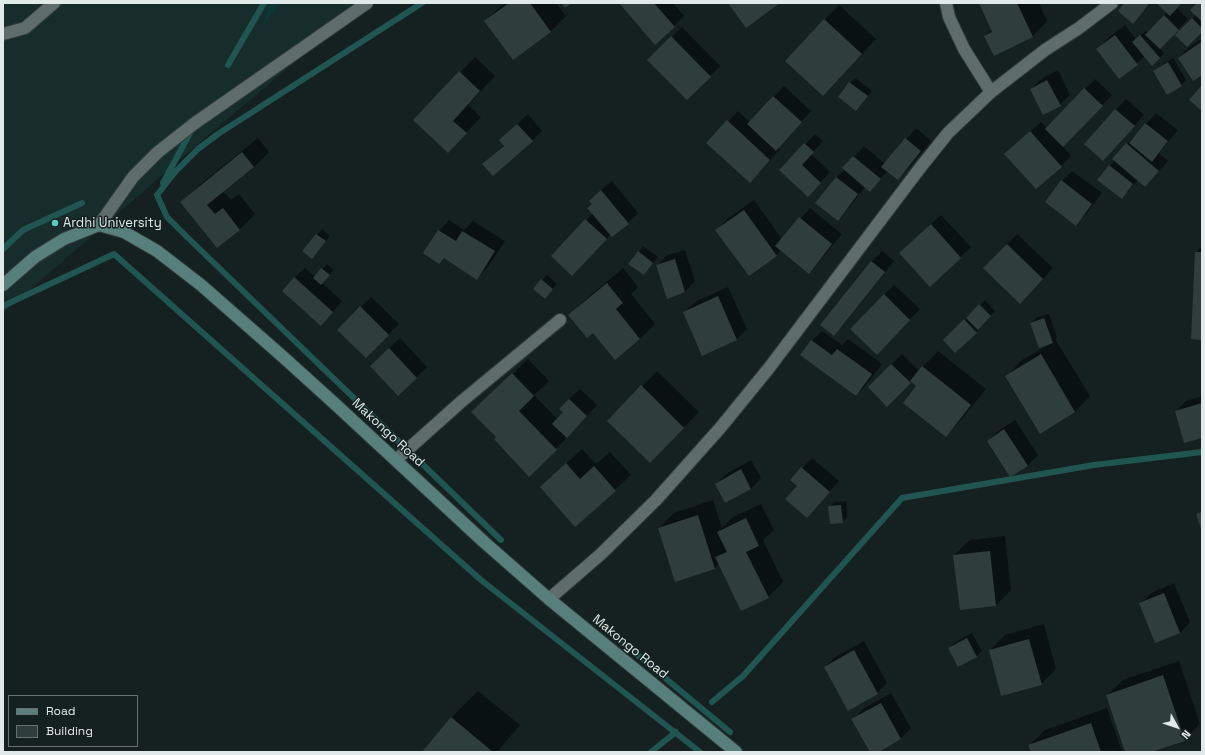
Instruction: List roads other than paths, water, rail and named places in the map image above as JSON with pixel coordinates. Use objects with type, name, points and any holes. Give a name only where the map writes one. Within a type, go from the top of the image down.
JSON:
[{"type":"street","points":[[3,34],[25,28],[54,3]]},
{"type":"street","points":[[3,285],[35,258],[58,242],[99,225],[133,177],[158,152],[194,123],[367,3]]},
{"type":"street","points":[[946,3],[949,17],[964,49],[991,92]]},
{"type":"street","points":[[548,599],[601,554],[656,500],[720,428],[769,368],[948,133],[991,92],[1044,50],[1079,28],[1112,3]]},
{"type":"street","name":"Makongo Road","points":[[99,225],[124,232],[157,251],[201,285],[311,382],[548,599],[736,752]]},
{"type":"street","points":[[396,460],[462,400],[560,320]]},
{"type":"waterway","points":[[228,65],[264,3]]},
{"type":"waterway","points":[[157,195],[176,171],[198,149],[218,134],[422,3]]},
{"type":"waterway","points":[[163,183],[191,131]]},
{"type":"waterway","points":[[157,195],[167,217],[501,540]]},
{"type":"waterway","points":[[3,249],[23,230],[82,203]]},
{"type":"waterway","points":[[3,306],[114,254],[481,580],[700,752]]},
{"type":"waterway","points":[[712,702],[743,676],[902,498],[1094,465],[1202,452]]},
{"type":"waterway","points":[[605,628],[730,732]]},
{"type":"waterway","points":[[651,752],[676,732]]},
{"type":"place","name":"Ardhi University","points":[[55,223]]}]
